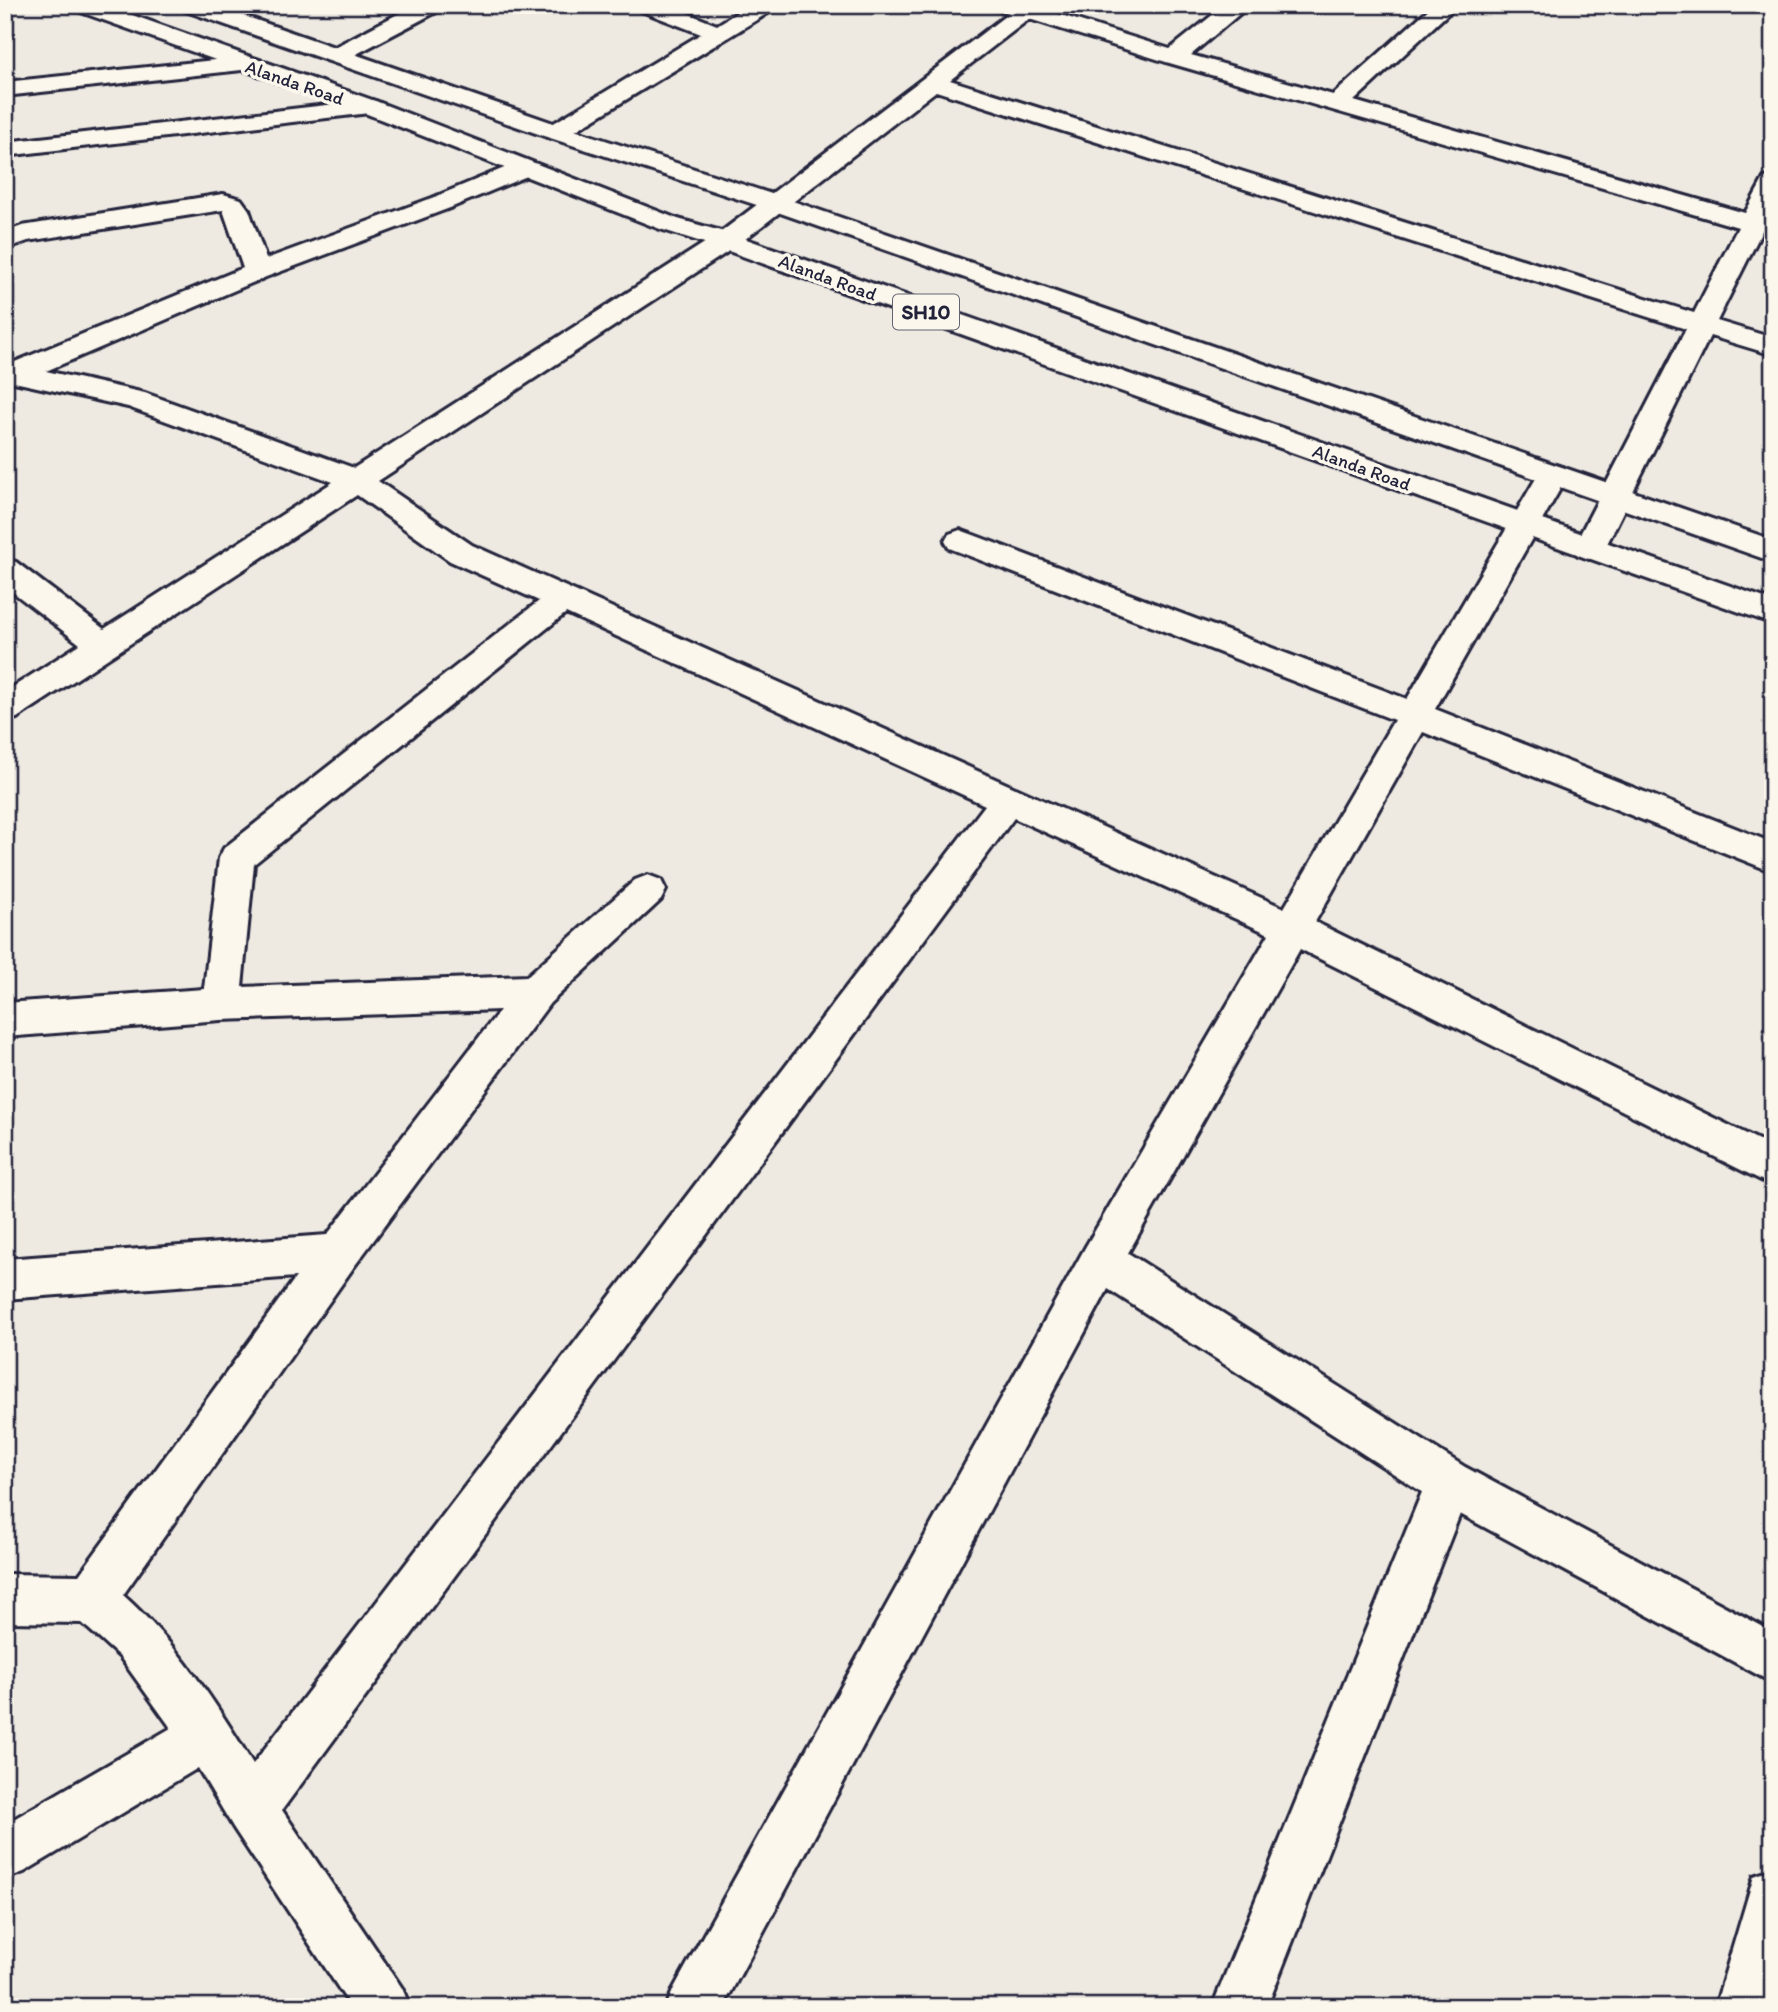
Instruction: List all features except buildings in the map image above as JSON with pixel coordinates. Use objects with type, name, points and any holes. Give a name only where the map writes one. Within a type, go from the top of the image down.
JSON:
[{"type":"street","name":"Alanda Road","points":[[83,5],[370,107],[523,169],[669,223],[1773,613]]},
{"type":"street","name":"Alanda Road","points":[[191,5],[339,54],[556,132],[775,203],[1773,551]]},
{"type":"street","points":[[339,54],[432,5]]},
{"type":"street","points":[[647,5],[718,33]]},
{"type":"street","points":[[556,132],[765,5]]},
{"type":"street","points":[[1174,57],[1239,5]]},
{"type":"street","points":[[1337,104],[1446,5]]},
{"type":"street","points":[[5,709],[726,241],[934,83],[1021,8],[1174,57],[1753,223]]},
{"type":"street","points":[[5,89],[243,64]]},
{"type":"street","points":[[934,83],[1773,347]]},
{"type":"street","points":[[5,149],[370,107]]},
{"type":"street","points":[[8,373],[30,368],[257,271],[441,203],[523,169]]},
{"type":"street","points":[[1589,548],[1773,183]]},
{"type":"street","points":[[5,241],[22,234],[223,202],[232,204],[236,210],[257,271]]},
{"type":"street","points":[[8,373],[135,399],[357,480],[461,553],[1290,928],[1773,1167]]},
{"type":"street","points":[[693,2007],[1101,1260],[1553,475]]},
{"type":"street","points":[[960,541],[1415,715],[1773,858]]},
{"type":"street","points":[[5,570],[105,646]]},
{"type":"street","points":[[221,1004],[237,858],[563,599]]},
{"type":"street","points":[[251,1809],[1008,800]]},
{"type":"street","points":[[91,1599],[338,1254],[536,992],[648,890]]},
{"type":"street","points":[[5,1020],[221,1004],[536,992]]},
{"type":"street","points":[[5,1279],[338,1254]]},
{"type":"street","points":[[1101,1260],[1449,1482],[1773,1659]]},
{"type":"street","points":[[1238,2007],[1449,1482]]},
{"type":"street","points":[[5,1598],[91,1599],[137,1640],[207,1735],[251,1809],[383,2007]]},
{"type":"street","points":[[5,1853],[207,1735]]},
{"type":"street","points":[[1742,2007],[1771,1908]]}]
